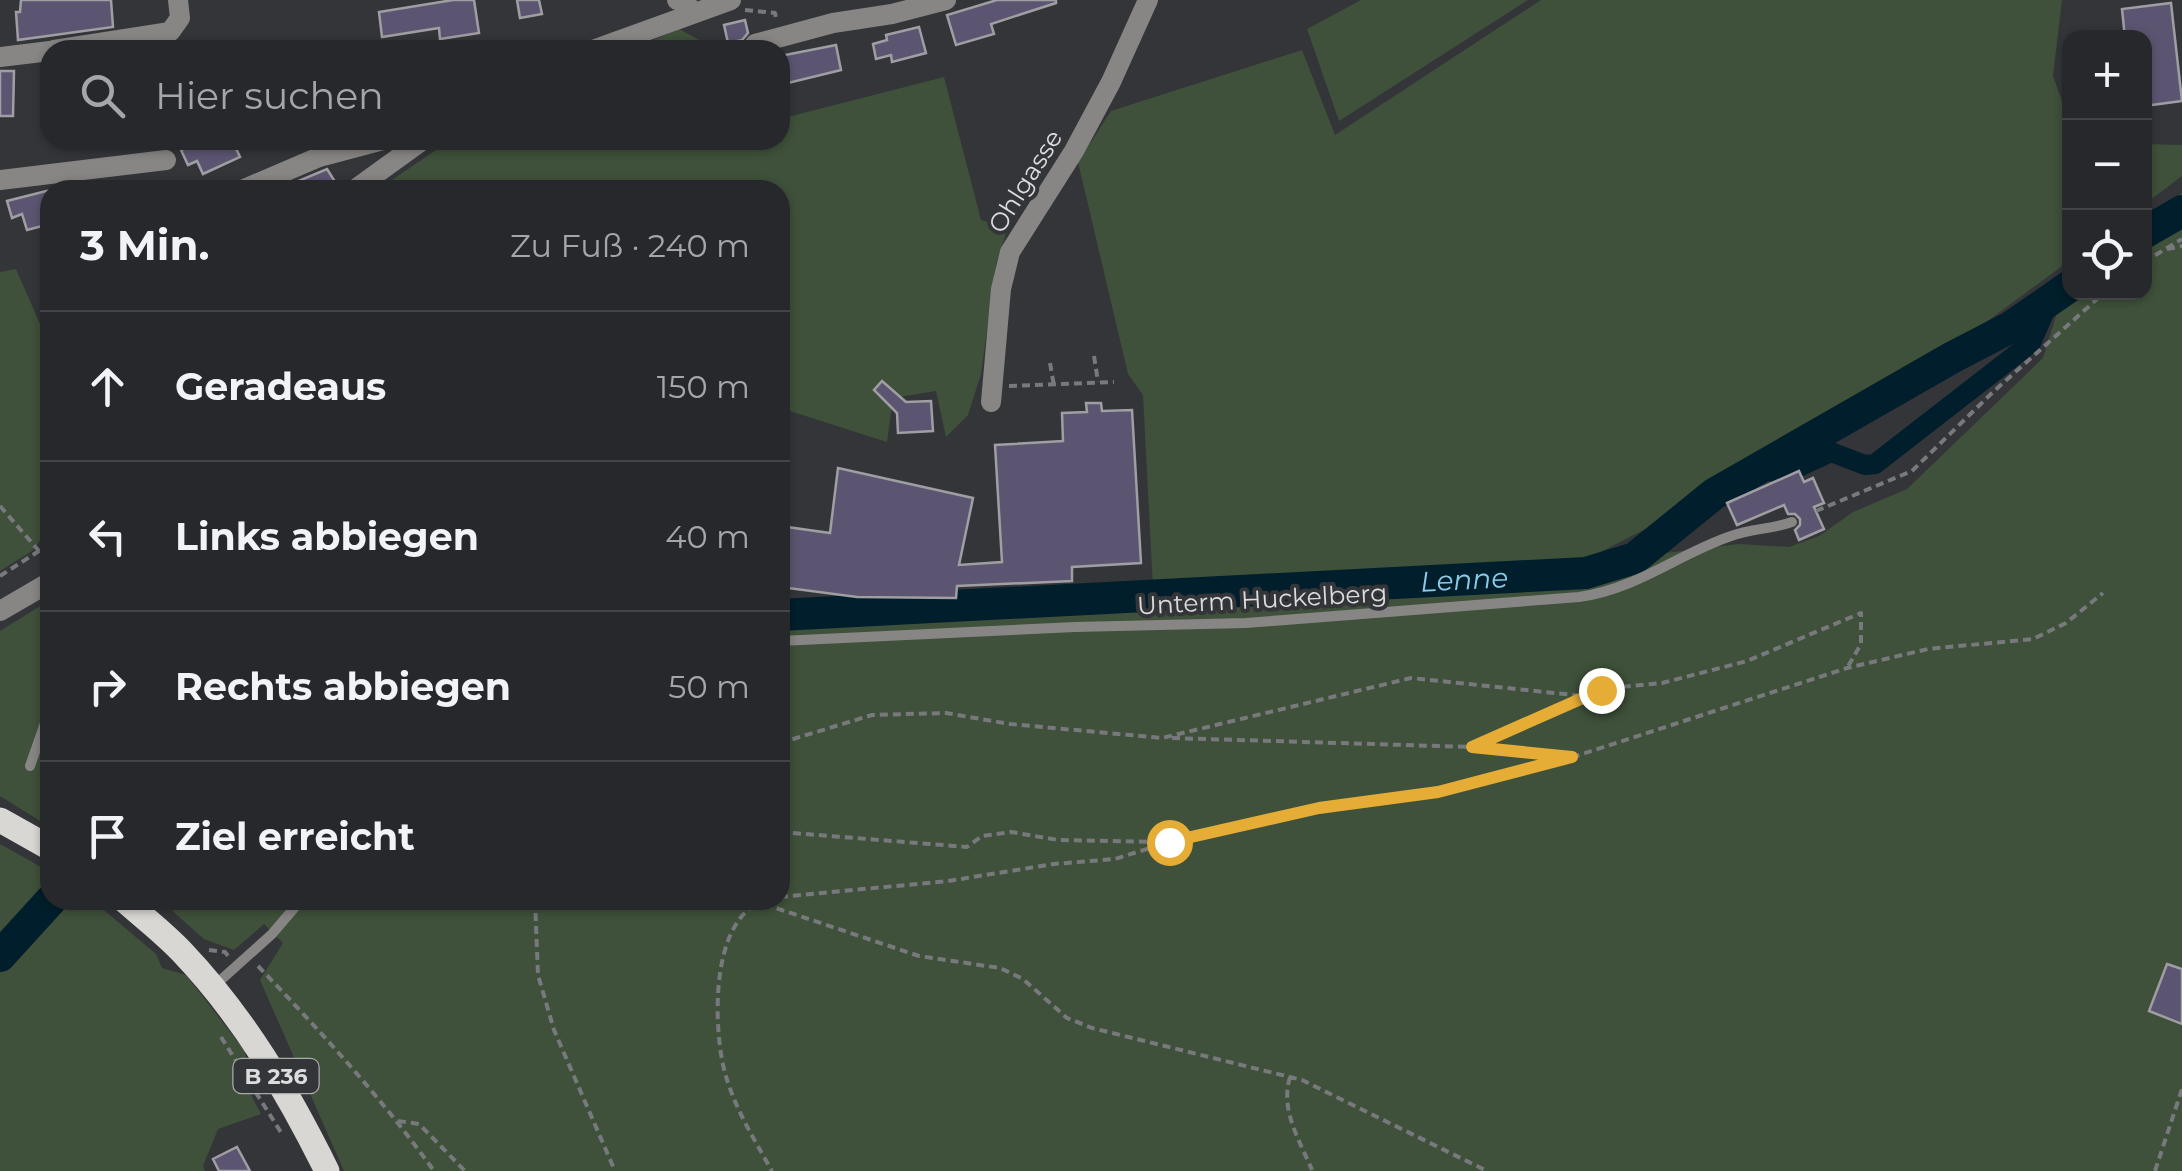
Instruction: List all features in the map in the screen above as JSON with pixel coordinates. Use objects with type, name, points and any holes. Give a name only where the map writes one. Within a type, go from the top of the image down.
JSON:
[{"type":"main road","points":[[0,820],[40,842]]},
{"type":"main road","name":"B 236","points":[[135,910],[178,948],[213,987],[272,1070],[328,1171]]},
{"type":"street","points":[[118,40],[170,32],[180,18],[178,0]]},
{"type":"street","points":[[771,40],[946,0]]},
{"type":"street","name":"Ohlgasse","points":[[992,394],[1001,289],[1010,252],[1074,151],[1148,0]]},
{"type":"street","points":[[614,40],[684,7],[735,3]]},
{"type":"street","points":[[0,57],[40,52]]},
{"type":"street","points":[[265,180],[345,150]]},
{"type":"street","points":[[368,180],[408,150]]},
{"type":"street","points":[[0,180],[166,160]]},
{"type":"street","points":[[0,611],[40,588]]},
{"type":"lane","name":"Unterm Huckelberg","points":[[790,641],[1075,627],[1246,624],[1580,597],[1636,583],[1736,534],[1792,522]]},
{"type":"lane","points":[[30,766],[40,738]]},
{"type":"lane","points":[[213,987],[292,910]]},
{"type":"path","points":[[735,3],[750,12],[775,13],[780,38]]},
{"type":"path","points":[[2152,257],[2182,242]]},
{"type":"path","points":[[1816,511],[1912,471],[2096,300]]},
{"type":"path","points":[[1094,356],[1098,382]]},
{"type":"path","points":[[1050,364],[1054,386]]},
{"type":"path","points":[[992,394],[1114,382]]},
{"type":"path","points":[[0,506],[40,551],[0,576]]},
{"type":"path","points":[[790,896],[948,881],[1116,858],[1319,808],[1438,792],[1572,757],[1847,668],[1928,649],[2033,638],[2066,623],[2103,593]]},
{"type":"path","points":[[1472,747],[1601,690],[1662,683],[1748,661],[1861,612],[1861,644],[1847,668]]},
{"type":"path","points":[[1162,738],[1412,678],[1584,696]]},
{"type":"path","points":[[790,740],[872,716],[946,713],[1010,724],[1162,738],[1472,747],[1572,757]]},
{"type":"path","points":[[790,833],[968,847],[982,836],[1011,832],[1058,840],[1169,842]]},
{"type":"path","points":[[535,910],[538,975],[554,1030],[614,1171]]},
{"type":"path","points":[[747,910],[733,928],[723,955],[718,1040],[740,1116],[772,1171]]},
{"type":"path","points":[[781,910],[919,956],[1000,968],[1023,979],[1067,1018],[1092,1028],[1290,1076],[1487,1171]]},
{"type":"path","points":[[248,956],[330,1040],[434,1171]]},
{"type":"path","points":[[215,1027],[274,1126]]},
{"type":"path","points":[[1290,1076],[1285,1093],[1288,1115],[1312,1170]]},
{"type":"path","points":[[2155,1171],[2182,1088]]},
{"type":"path","points":[[398,1122],[419,1124],[464,1171]]},
{"type":"green space","points":[[1361,0],[1528,0],[1339,121],[1307,29]]},
{"type":"green space","points":[[1541,0],[2062,0],[2053,76],[2062,101],[2062,266],[1843,428],[1577,564],[1738,544],[1789,547],[1819,536],[1853,512],[1907,489],[2043,358],[2062,296],[2062,300],[2152,300],[2152,216],[2182,193],[2182,1171],[344,1171],[260,980],[283,943],[264,924],[234,950],[204,939],[171,910],[790,910],[790,601],[959,600],[1153,588],[1143,395],[1128,374],[1078,162],[1111,111],[1302,50],[1335,135]]},
{"type":"green space","points":[[679,29],[699,40],[653,40]]},
{"type":"green space","points":[[944,77],[981,220],[1008,227],[996,265],[981,374],[968,415],[946,437],[936,391],[893,398],[887,442],[790,411],[790,180],[392,180],[436,150],[790,150],[790,116]]},
{"type":"green space","points":[[2152,144],[2182,145],[2182,176],[2152,199]]},
{"type":"green space","points":[[16,269],[40,324],[40,541],[32,551],[0,571],[0,272]]},
{"type":"green space","points":[[40,606],[40,821],[0,796],[0,631]]},
{"type":"green space","points":[[0,844],[40,866],[40,910],[104,910],[156,954],[162,968],[186,975],[245,1051],[251,1095],[261,1114],[218,1129],[203,1166],[205,1171],[0,1171]]},
{"type":"building","points":[[21,0],[111,0],[113,27],[18,40],[16,12],[20,12]]},
{"type":"building","points":[[474,0],[479,33],[440,39],[439,28],[382,37],[379,12]]},
{"type":"building","points":[[517,0],[539,0],[542,14],[520,18]]},
{"type":"building","points":[[997,0],[1056,3],[991,24],[994,34],[956,45],[947,15]]},
{"type":"building","points":[[2171,3],[2182,101],[2152,105],[2152,30],[2124,30],[2122,9]]},
{"type":"building","points":[[745,20],[748,33],[742,40],[727,40],[724,25]]},
{"type":"building","points":[[919,27],[926,53],[892,62],[891,55],[876,59],[873,44],[887,40],[886,35]]},
{"type":"building","points":[[836,45],[841,70],[790,83],[790,54]]},
{"type":"building","points":[[0,71],[14,71],[13,116],[0,116]]},
{"type":"building","points":[[181,150],[237,150],[240,157],[203,174],[197,161],[188,165]]},
{"type":"building","points":[[327,169],[334,180],[301,180]]},
{"type":"building","points":[[40,193],[40,227],[27,230],[22,214],[12,218],[7,201]]},
{"type":"building","points":[[882,381],[906,402],[931,401],[933,431],[898,433],[897,413],[874,390]]},
{"type":"building","points":[[1086,403],[1101,403],[1102,411],[1132,410],[1141,563],[1072,567],[1072,581],[957,586],[956,598],[857,597],[790,588],[790,527],[830,533],[838,468],[973,498],[959,565],[1002,562],[995,445],[1063,441],[1062,413],[1087,412]]},
{"type":"building","points":[[1799,471],[1804,482],[1813,478],[1824,503],[1814,507],[1824,529],[1799,540],[1795,530],[1800,519],[1788,514],[1784,505],[1737,525],[1727,503]]},
{"type":"building","points":[[2167,964],[2182,969],[2182,1024],[2149,1011]]},
{"type":"building","points":[[237,1147],[250,1171],[219,1171],[213,1159]]},
{"type":"waterway","name":"Lenne","points":[[2152,228],[2182,211]]},
{"type":"waterway","name":"Lenne","points":[[790,614],[1586,573],[1635,558],[1714,494],[2011,327],[2062,292]]},
{"type":"waterway","points":[[1761,470],[1786,473],[1831,452],[1865,465],[1875,464],[2031,343],[2049,301]]},
{"type":"waterway","name":"Lenne","points":[[0,956],[42,910]]},
{"type":"route","points":[[1169,842],[1319,808],[1438,792],[1572,757],[1472,747],[1601,690]]}]
